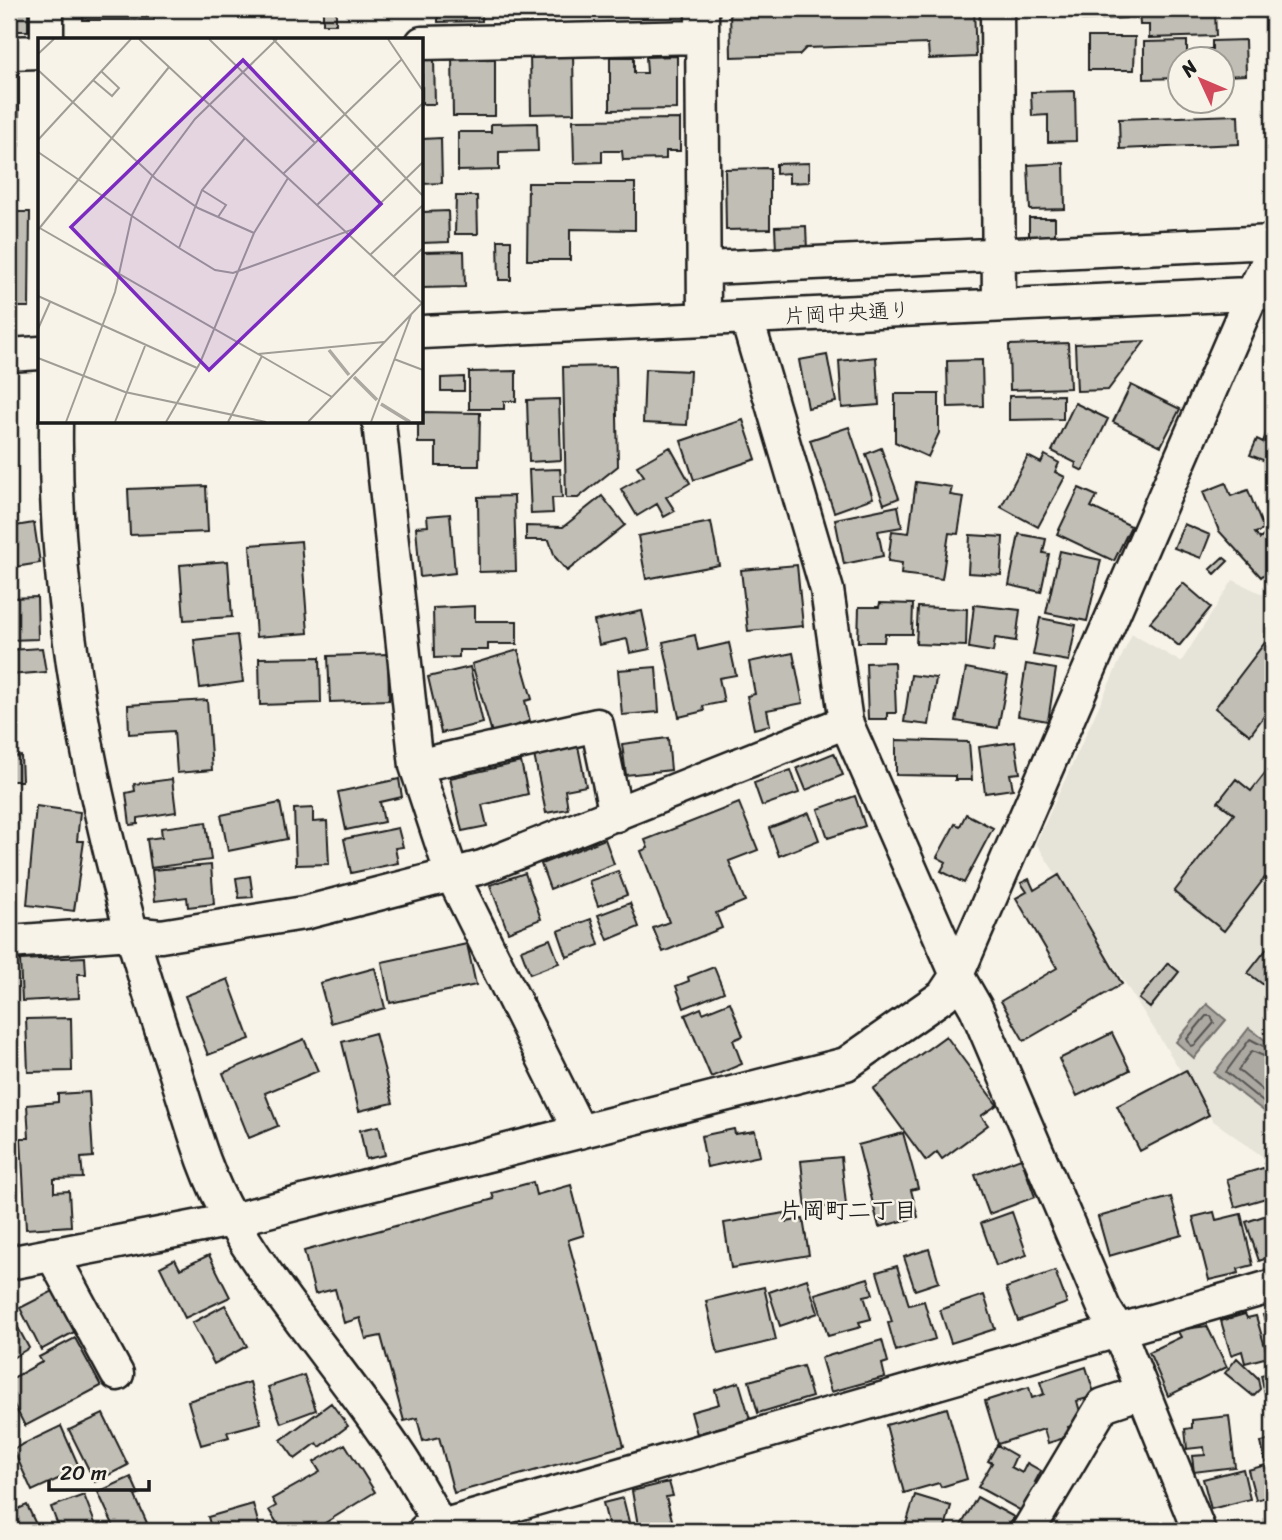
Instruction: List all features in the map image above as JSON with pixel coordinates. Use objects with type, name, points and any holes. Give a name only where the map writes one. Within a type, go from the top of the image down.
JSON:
[{"type":"street","points":[[47,9],[47,38]]},
{"type":"street","points":[[997,9],[999,304]]},
{"type":"street","points":[[424,43],[702,23],[705,319]]},
{"type":"street","points":[[9,53],[38,52]]},
{"type":"street","points":[[706,268],[998,257],[1273,242]]},
{"type":"street","points":[[9,1263],[232,1220],[846,1064],[943,996],[957,975],[1263,294],[1273,252]]},
{"type":"street","name":"片岡中央通り","points":[[424,332],[1263,294]]},
{"type":"street","points":[[747,318],[827,590],[846,722],[957,975],[976,1008],[1104,1308],[1119,1332],[1199,1531]]},
{"type":"street","points":[[9,355],[38,353]]},
{"type":"street","points":[[56,424],[55,486],[78,697],[93,779],[131,933],[213,1182],[232,1220],[403,1460],[436,1530],[1273,1286]]},
{"type":"street","points":[[379,424],[415,766],[452,875],[580,1132]]},
{"type":"street","points":[[9,942],[131,933],[161,936],[304,913],[452,875],[482,867],[616,815],[846,722]]},
{"type":"street","points":[[415,766],[597,725],[616,815]]},
{"type":"street","points":[[52,1254],[117,1374]]},
{"type":"street","points":[[1028,1531],[1103,1405],[1142,1392]]},
{"type":"shaded area","points":[[1233,580],[1273,599],[1273,1164],[1212,1120],[1036,843],[1132,634],[1181,662]]},
{"type":"water","points":[[1207,1004],[1226,1020],[1194,1058],[1176,1042]]},
{"type":"water","points":[[1249,1028],[1273,1046],[1273,1118],[1214,1073]]},
{"type":"building","points":[[9,9],[28,9],[28,31],[9,31]]},
{"type":"building","points":[[83,9],[154,9],[154,20],[83,20]]},
{"type":"building","points":[[323,9],[336,9],[336,24],[323,24]]},
{"type":"building","points":[[438,9],[482,9],[482,21],[438,22]]},
{"type":"building","points":[[730,9],[974,9],[976,57],[929,59],[928,44],[806,48],[799,55],[731,57]]},
{"type":"building","points":[[1081,9],[1126,9],[1126,18],[1082,20]]},
{"type":"building","points":[[1139,9],[1215,11],[1216,36],[1149,38],[1149,25],[1140,25]]},
{"type":"building","points":[[1088,37],[1135,37],[1134,70],[1088,70]]},
{"type":"building","points":[[1245,40],[1246,75],[1236,75],[1236,46],[1212,46],[1212,41]]},
{"type":"building","points":[[1187,41],[1187,46],[1166,46],[1166,78],[1144,79],[1144,42]]},
{"type":"building","points":[[573,52],[574,113],[531,114],[530,53]]},
{"type":"building","points":[[452,56],[495,56],[495,116],[453,116]]},
{"type":"building","points":[[677,56],[677,109],[610,110],[610,57],[634,57],[634,73],[647,73],[646,57]]},
{"type":"building","points":[[424,60],[434,60],[435,104],[424,104]]},
{"type":"building","points":[[9,69],[19,69],[19,146],[9,146]]},
{"type":"building","points":[[1075,91],[1076,141],[1048,142],[1048,115],[1032,116],[1031,92]]},
{"type":"building","points":[[1236,115],[1239,144],[1120,149],[1119,119]]},
{"type":"building","points":[[680,119],[680,151],[666,151],[666,159],[623,160],[622,151],[602,151],[602,162],[574,163],[573,120]]},
{"type":"building","points":[[537,123],[538,151],[499,152],[499,170],[458,171],[458,132],[491,132],[491,124]]},
{"type":"building","points":[[441,138],[442,183],[424,184],[424,139]]},
{"type":"building","points":[[809,163],[809,182],[789,183],[789,173],[776,174],[776,164]]},
{"type":"building","points":[[1064,163],[1065,209],[1030,210],[1028,165]]},
{"type":"building","points":[[770,168],[770,229],[726,230],[725,169]]},
{"type":"building","points":[[9,171],[16,171],[14,207],[9,207]]},
{"type":"building","points":[[528,183],[635,183],[635,230],[570,229],[570,260],[527,260]]},
{"type":"building","points":[[456,196],[477,196],[478,234],[455,234]]},
{"type":"building","points":[[448,211],[449,242],[424,243],[424,212]]},
{"type":"building","points":[[9,212],[30,212],[29,307],[9,307]]},
{"type":"building","points":[[1029,218],[1055,218],[1055,238],[1029,238]]},
{"type":"building","points":[[806,226],[807,251],[776,251],[775,227]]},
{"type":"building","points":[[498,240],[511,240],[511,280],[499,280]]},
{"type":"building","points":[[464,251],[465,287],[424,288],[424,252]]},
{"type":"building","points":[[1145,341],[1108,390],[1077,391],[1075,344]]},
{"type":"building","points":[[1068,343],[1070,388],[1010,390],[1009,345]]},
{"type":"building","points":[[827,355],[836,402],[808,408],[799,360]]},
{"type":"building","points":[[876,357],[879,405],[842,408],[839,361]]},
{"type":"building","points":[[982,360],[983,406],[948,407],[947,361]]},
{"type":"building","points":[[616,366],[618,466],[578,498],[566,498],[563,367]]},
{"type":"building","points":[[645,369],[690,371],[687,425],[643,423]]},
{"type":"building","points":[[516,371],[516,401],[504,401],[504,409],[469,409],[469,372]]},
{"type":"building","points":[[464,377],[464,391],[441,391],[441,378]]},
{"type":"building","points":[[1131,385],[1180,409],[1161,446],[1113,422]]},
{"type":"building","points":[[895,394],[939,394],[939,433],[928,457],[895,442]]},
{"type":"building","points":[[1063,395],[1063,419],[1009,420],[1009,396]]},
{"type":"building","points":[[559,399],[561,460],[529,462],[527,400]]},
{"type":"building","points":[[1075,403],[1108,419],[1083,471],[1075,467],[1076,463],[1052,451]]},
{"type":"building","points":[[424,412],[480,413],[479,466],[436,466],[436,443],[418,443],[418,424],[424,424]]},
{"type":"building","points":[[1273,417],[1273,464],[1250,455],[1257,439],[1263,442]]},
{"type":"building","points":[[743,420],[756,459],[694,480],[681,441]]},
{"type":"building","points":[[849,427],[873,498],[834,512],[810,440]]},
{"type":"building","points":[[670,447],[690,483],[666,497],[675,511],[664,517],[657,504],[637,516],[621,489],[644,476],[637,466]]},
{"type":"building","points":[[881,448],[899,498],[884,504],[866,454]]},
{"type":"building","points":[[1045,455],[1059,463],[1055,472],[1065,477],[1038,527],[1001,507],[1028,456],[1041,463]]},
{"type":"building","points":[[560,469],[562,498],[552,498],[553,513],[531,514],[529,470]]},
{"type":"building","points":[[916,482],[952,487],[950,495],[964,497],[958,534],[949,533],[942,579],[901,574],[902,563],[888,561],[892,531],[909,533]]},
{"type":"building","points":[[1226,483],[1231,496],[1248,490],[1264,530],[1255,533],[1260,539],[1273,527],[1273,576],[1268,571],[1261,577],[1219,531],[1203,492]]},
{"type":"building","points":[[206,486],[208,532],[130,535],[128,489]]},
{"type":"building","points":[[1079,488],[1097,496],[1091,507],[1131,526],[1114,561],[1057,534]]},
{"type":"building","points":[[514,496],[516,571],[479,572],[478,497]]},
{"type":"building","points":[[602,496],[625,525],[567,571],[555,557],[549,540],[526,540],[526,526],[563,527]]},
{"type":"building","points":[[898,506],[902,527],[878,531],[883,556],[844,564],[835,519]]},
{"type":"building","points":[[450,514],[455,573],[420,577],[416,527],[428,526],[427,516]]},
{"type":"building","points":[[711,522],[719,565],[646,579],[638,536]]},
{"type":"building","points":[[34,523],[40,563],[15,567],[9,527]]},
{"type":"building","points":[[1184,524],[1210,535],[1201,558],[1174,548]]},
{"type":"building","points":[[1019,534],[1046,539],[1043,553],[1049,554],[1041,592],[1009,585]]},
{"type":"building","points":[[970,535],[1003,537],[1001,575],[968,573]]},
{"type":"building","points":[[301,541],[308,633],[256,637],[250,545]]},
{"type":"building","points":[[1060,551],[1101,560],[1087,621],[1046,613]]},
{"type":"building","points":[[1223,557],[1228,561],[1215,574],[1210,569]]},
{"type":"building","points":[[228,561],[232,617],[184,620],[180,565]]},
{"type":"building","points":[[797,565],[803,626],[748,631],[741,570]]},
{"type":"building","points":[[1183,583],[1211,607],[1179,646],[1150,622]]},
{"type":"building","points":[[37,597],[38,639],[9,640],[9,598]]},
{"type":"building","points":[[880,603],[913,604],[912,634],[885,634],[884,642],[858,642],[859,607],[879,607]]},
{"type":"building","points":[[974,605],[1020,610],[1016,641],[995,638],[993,652],[969,648]]},
{"type":"building","points":[[475,606],[475,621],[517,621],[517,644],[488,644],[488,650],[459,650],[459,657],[434,658],[433,608]]},
{"type":"building","points":[[918,607],[967,609],[966,646],[916,644]]},
{"type":"building","points":[[642,611],[650,649],[630,653],[627,639],[599,645],[594,621]]},
{"type":"building","points":[[1040,618],[1076,625],[1069,661],[1033,655]]},
{"type":"building","points":[[1273,632],[1273,704],[1250,735],[1215,708]]},
{"type":"building","points":[[237,635],[243,682],[200,688],[194,640]]},
{"type":"building","points":[[695,635],[698,650],[729,643],[736,675],[719,678],[724,702],[703,706],[704,711],[679,717],[663,642]]},
{"type":"building","points":[[42,648],[46,672],[9,675],[9,650]]},
{"type":"building","points":[[518,650],[532,699],[525,701],[530,721],[492,733],[472,664]]},
{"type":"building","points":[[793,653],[803,703],[767,710],[770,725],[754,729],[747,696],[755,694],[749,662]]},
{"type":"building","points":[[388,654],[389,700],[330,702],[328,656]]},
{"type":"building","points":[[320,657],[321,703],[260,705],[259,658]]},
{"type":"building","points":[[894,662],[896,713],[887,713],[887,719],[868,719],[866,663]]},
{"type":"building","points":[[1026,664],[1056,669],[1048,721],[1018,716]]},
{"type":"building","points":[[470,667],[483,723],[441,733],[428,677]]},
{"type":"building","points":[[656,667],[659,712],[622,715],[618,670]]},
{"type":"building","points":[[966,668],[1008,676],[998,728],[956,721]]},
{"type":"building","points":[[911,675],[936,678],[929,725],[904,722]]},
{"type":"building","points":[[207,700],[212,770],[177,773],[174,731],[129,734],[128,705]]},
{"type":"building","points":[[668,738],[671,770],[626,775],[622,744]]},
{"type":"building","points":[[896,740],[969,742],[972,780],[955,780],[955,776],[896,775]]},
{"type":"building","points":[[1015,742],[1020,773],[1010,774],[1013,789],[985,793],[979,747]]},
{"type":"building","points":[[578,746],[586,786],[565,790],[568,809],[546,813],[534,755]]},
{"type":"building","points":[[834,753],[843,775],[806,790],[797,768]]},
{"type":"building","points":[[21,756],[22,781],[9,781],[9,757]]},
{"type":"building","points":[[521,762],[528,794],[482,805],[487,826],[462,831],[450,778]]},
{"type":"building","points":[[1273,763],[1273,867],[1224,931],[1174,892],[1234,814],[1218,802],[1236,779],[1251,791]]},
{"type":"building","points":[[791,770],[799,793],[762,806],[754,783]]},
{"type":"building","points":[[172,779],[176,812],[138,818],[138,824],[130,825],[126,793],[135,791],[134,784]]},
{"type":"building","points":[[399,779],[402,797],[380,802],[384,822],[346,830],[338,792]]},
{"type":"building","points":[[855,796],[865,826],[828,838],[818,809]]},
{"type":"building","points":[[280,803],[287,839],[228,851],[221,815]]},
{"type":"building","points":[[739,803],[758,850],[729,861],[745,901],[716,913],[722,928],[663,952],[653,928],[669,922],[641,851],[648,848],[645,840]]},
{"type":"building","points":[[36,806],[80,812],[77,841],[84,841],[74,911],[27,905]]},
{"type":"building","points":[[313,808],[313,822],[327,821],[329,864],[296,865],[294,809]]},
{"type":"building","points":[[809,813],[819,840],[779,856],[769,828]]},
{"type":"building","points":[[966,814],[993,828],[964,883],[941,871],[946,862],[937,857],[955,824],[960,826]]},
{"type":"building","points":[[206,822],[211,860],[151,868],[147,839],[162,837],[161,828]]},
{"type":"building","points":[[398,828],[403,847],[395,848],[398,863],[351,873],[344,839]]},
{"type":"building","points":[[605,839],[614,864],[550,889],[541,864]]},
{"type":"building","points":[[211,865],[214,904],[188,907],[187,897],[155,901],[152,870]]},
{"type":"building","points":[[618,871],[627,895],[598,906],[589,881]]},
{"type":"building","points":[[525,873],[541,919],[508,932],[490,885]]},
{"type":"building","points":[[1059,875],[1122,984],[1024,1041],[1001,1001],[1057,968],[1016,898],[1027,892],[1021,883],[1029,879],[1034,890]]},
{"type":"building","points":[[250,876],[253,897],[239,898],[236,878]]},
{"type":"building","points":[[630,903],[639,927],[608,940],[598,915]]},
{"type":"building","points":[[591,919],[599,945],[567,957],[558,931]]},
{"type":"building","points":[[550,939],[559,963],[530,974],[521,950]]},
{"type":"building","points":[[1273,941],[1273,992],[1248,973]]},
{"type":"building","points":[[467,944],[476,985],[390,1003],[382,962]]},
{"type":"building","points":[[85,957],[86,974],[78,974],[79,998],[22,1001],[20,960]]},
{"type":"building","points":[[1168,963],[1179,972],[1150,1008],[1139,999]]},
{"type":"building","points":[[714,967],[724,992],[684,1008],[676,986],[689,981],[688,977]]},
{"type":"building","points":[[375,968],[385,1008],[331,1023],[320,983]]},
{"type":"building","points":[[228,979],[250,1039],[208,1055],[185,996]]},
{"type":"building","points":[[730,1002],[743,1036],[733,1040],[742,1064],[711,1077],[685,1015],[701,1008],[703,1013]]},
{"type":"building","points":[[71,1018],[72,1071],[28,1072],[26,1019]]},
{"type":"building","points":[[375,1033],[393,1103],[359,1111],[342,1042]]},
{"type":"building","points":[[1112,1033],[1130,1070],[1077,1096],[1059,1059]]},
{"type":"building","points":[[946,1036],[997,1105],[981,1116],[988,1125],[942,1159],[937,1152],[926,1161],[873,1089]]},
{"type":"building","points":[[304,1039],[318,1071],[265,1093],[278,1126],[249,1138],[223,1073]]},
{"type":"building","points":[[1186,1070],[1209,1115],[1140,1151],[1117,1106]]},
{"type":"building","points":[[89,1092],[93,1157],[81,1158],[83,1178],[54,1179],[54,1192],[69,1191],[71,1226],[26,1229],[21,1138],[29,1138],[27,1105],[58,1102],[58,1094]]},
{"type":"building","points":[[379,1126],[385,1155],[366,1159],[360,1130]]},
{"type":"building","points":[[734,1129],[735,1134],[755,1131],[760,1156],[707,1167],[701,1136]]},
{"type":"building","points":[[903,1133],[918,1188],[911,1190],[918,1217],[879,1227],[858,1145]]},
{"type":"building","points":[[841,1157],[846,1205],[806,1209],[801,1161]]},
{"type":"building","points":[[1021,1158],[1035,1197],[989,1214],[975,1175]]},
{"type":"building","points":[[1263,1168],[1273,1172],[1273,1196],[1235,1207],[1227,1179]]},
{"type":"building","points":[[533,1182],[536,1195],[571,1185],[584,1235],[568,1240],[624,1446],[454,1493],[439,1437],[423,1441],[417,1418],[404,1421],[381,1336],[366,1339],[360,1318],[344,1323],[335,1289],[315,1294],[304,1251],[494,1199],[492,1193]]},
{"type":"building","points":[[1171,1197],[1182,1235],[1109,1256],[1098,1217]]},
{"type":"building","points":[[1012,1212],[1027,1255],[996,1266],[981,1223]]},
{"type":"building","points":[[1214,1212],[1216,1220],[1241,1214],[1253,1265],[1238,1269],[1239,1273],[1209,1280],[1193,1217]]},
{"type":"building","points":[[785,1213],[786,1222],[803,1219],[809,1255],[731,1268],[724,1223]]},
{"type":"building","points":[[1273,1213],[1273,1256],[1259,1261],[1246,1222]]},
{"type":"building","points":[[929,1249],[939,1282],[915,1290],[904,1257]]},
{"type":"building","points":[[209,1255],[230,1297],[185,1318],[160,1267],[175,1259],[180,1269]]},
{"type":"building","points":[[897,1266],[909,1305],[924,1301],[935,1339],[896,1351],[888,1323],[892,1322],[877,1272]]},
{"type":"building","points":[[1055,1271],[1067,1303],[1018,1321],[1006,1288]]},
{"type":"building","points":[[868,1278],[873,1294],[864,1296],[871,1319],[859,1322],[861,1327],[828,1336],[815,1294]]},
{"type":"building","points":[[807,1279],[818,1313],[780,1326],[769,1292]]},
{"type":"building","points":[[764,1287],[776,1340],[718,1354],[706,1301]]},
{"type":"building","points":[[55,1290],[76,1331],[41,1350],[20,1308]]},
{"type":"building","points":[[984,1295],[995,1329],[951,1343],[940,1310]]},
{"type":"building","points":[[225,1305],[247,1346],[214,1364],[192,1323]]},
{"type":"building","points":[[1273,1305],[1273,1348],[1263,1315],[1269,1314],[1267,1307]]},
{"type":"building","points":[[9,1311],[29,1348],[9,1360]]},
{"type":"building","points":[[1245,1314],[1247,1318],[1256,1316],[1268,1357],[1245,1363],[1242,1351],[1231,1355],[1221,1321]]},
{"type":"building","points":[[1207,1326],[1227,1367],[1168,1396],[1149,1352],[1181,1337],[1177,1330]]},
{"type":"building","points":[[75,1338],[101,1386],[25,1426],[9,1395],[9,1380],[42,1362],[39,1357]]},
{"type":"building","points":[[882,1340],[888,1362],[882,1364],[885,1377],[831,1392],[821,1358]]},
{"type":"building","points":[[1237,1358],[1258,1378],[1260,1389],[1253,1396],[1225,1373]]},
{"type":"building","points":[[803,1366],[812,1397],[758,1413],[749,1381]]},
{"type":"building","points":[[1086,1367],[1095,1396],[1077,1401],[1083,1423],[1068,1427],[1071,1436],[1048,1443],[1044,1429],[998,1444],[985,1401],[1029,1387],[1032,1398],[1044,1394],[1040,1382]]},
{"type":"building","points":[[1273,1372],[1273,1422],[1271,1422],[1261,1375]]},
{"type":"building","points":[[304,1375],[316,1410],[281,1423],[268,1387]]},
{"type":"building","points":[[250,1382],[261,1423],[227,1432],[229,1437],[201,1445],[188,1401]]},
{"type":"building","points":[[739,1382],[750,1419],[697,1434],[691,1412],[719,1404],[715,1390]]},
{"type":"building","points":[[331,1403],[348,1426],[320,1447],[317,1443],[295,1459],[281,1440]]},
{"type":"building","points":[[947,1408],[967,1479],[941,1487],[939,1483],[904,1493],[886,1425]]},
{"type":"building","points":[[103,1414],[128,1465],[95,1482],[69,1430]]},
{"type":"building","points":[[1229,1416],[1235,1467],[1194,1472],[1192,1456],[1205,1455],[1204,1447],[1187,1449],[1185,1429],[1192,1428],[1192,1420]]},
{"type":"building","points":[[61,1426],[80,1469],[32,1491],[13,1449]]},
{"type":"building","points":[[1272,1440],[1273,1461],[1265,1462],[1261,1442]]},
{"type":"building","points":[[345,1444],[375,1492],[312,1531],[282,1531],[269,1510],[276,1506],[272,1499],[320,1472],[314,1462]]},
{"type":"building","points":[[997,1445],[1016,1456],[1011,1467],[1022,1473],[1027,1463],[1041,1471],[1035,1482],[1043,1486],[1027,1514],[978,1487],[992,1463],[988,1461]]},
{"type":"building","points":[[1273,1463],[1273,1495],[1256,1500],[1248,1470]]},
{"type":"building","points":[[1243,1469],[1250,1499],[1211,1509],[1203,1479]]},
{"type":"building","points":[[131,1477],[139,1495],[135,1496],[147,1523],[129,1531],[116,1531],[98,1492]]},
{"type":"building","points":[[669,1482],[673,1496],[666,1497],[675,1531],[639,1531],[632,1491]]},
{"type":"building","points":[[84,1495],[98,1531],[60,1531],[51,1507]]},
{"type":"building","points":[[915,1495],[951,1506],[944,1531],[904,1531]]},
{"type":"building","points":[[977,1497],[1014,1517],[1006,1531],[958,1531]]},
{"type":"building","points":[[623,1498],[631,1530],[610,1531],[603,1503]]},
{"type":"building","points":[[253,1504],[260,1529],[212,1531],[208,1517]]},
{"type":"building","points":[[27,1505],[39,1531],[9,1531],[9,1513]]},
{"type":"building","points":[[529,1522],[533,1531],[502,1531]]},
{"type":"building","points":[[810,1527],[851,1531],[809,1531]]},
{"type":"district","name":"片岡町二丁目","points":[[848,1210]]}]
